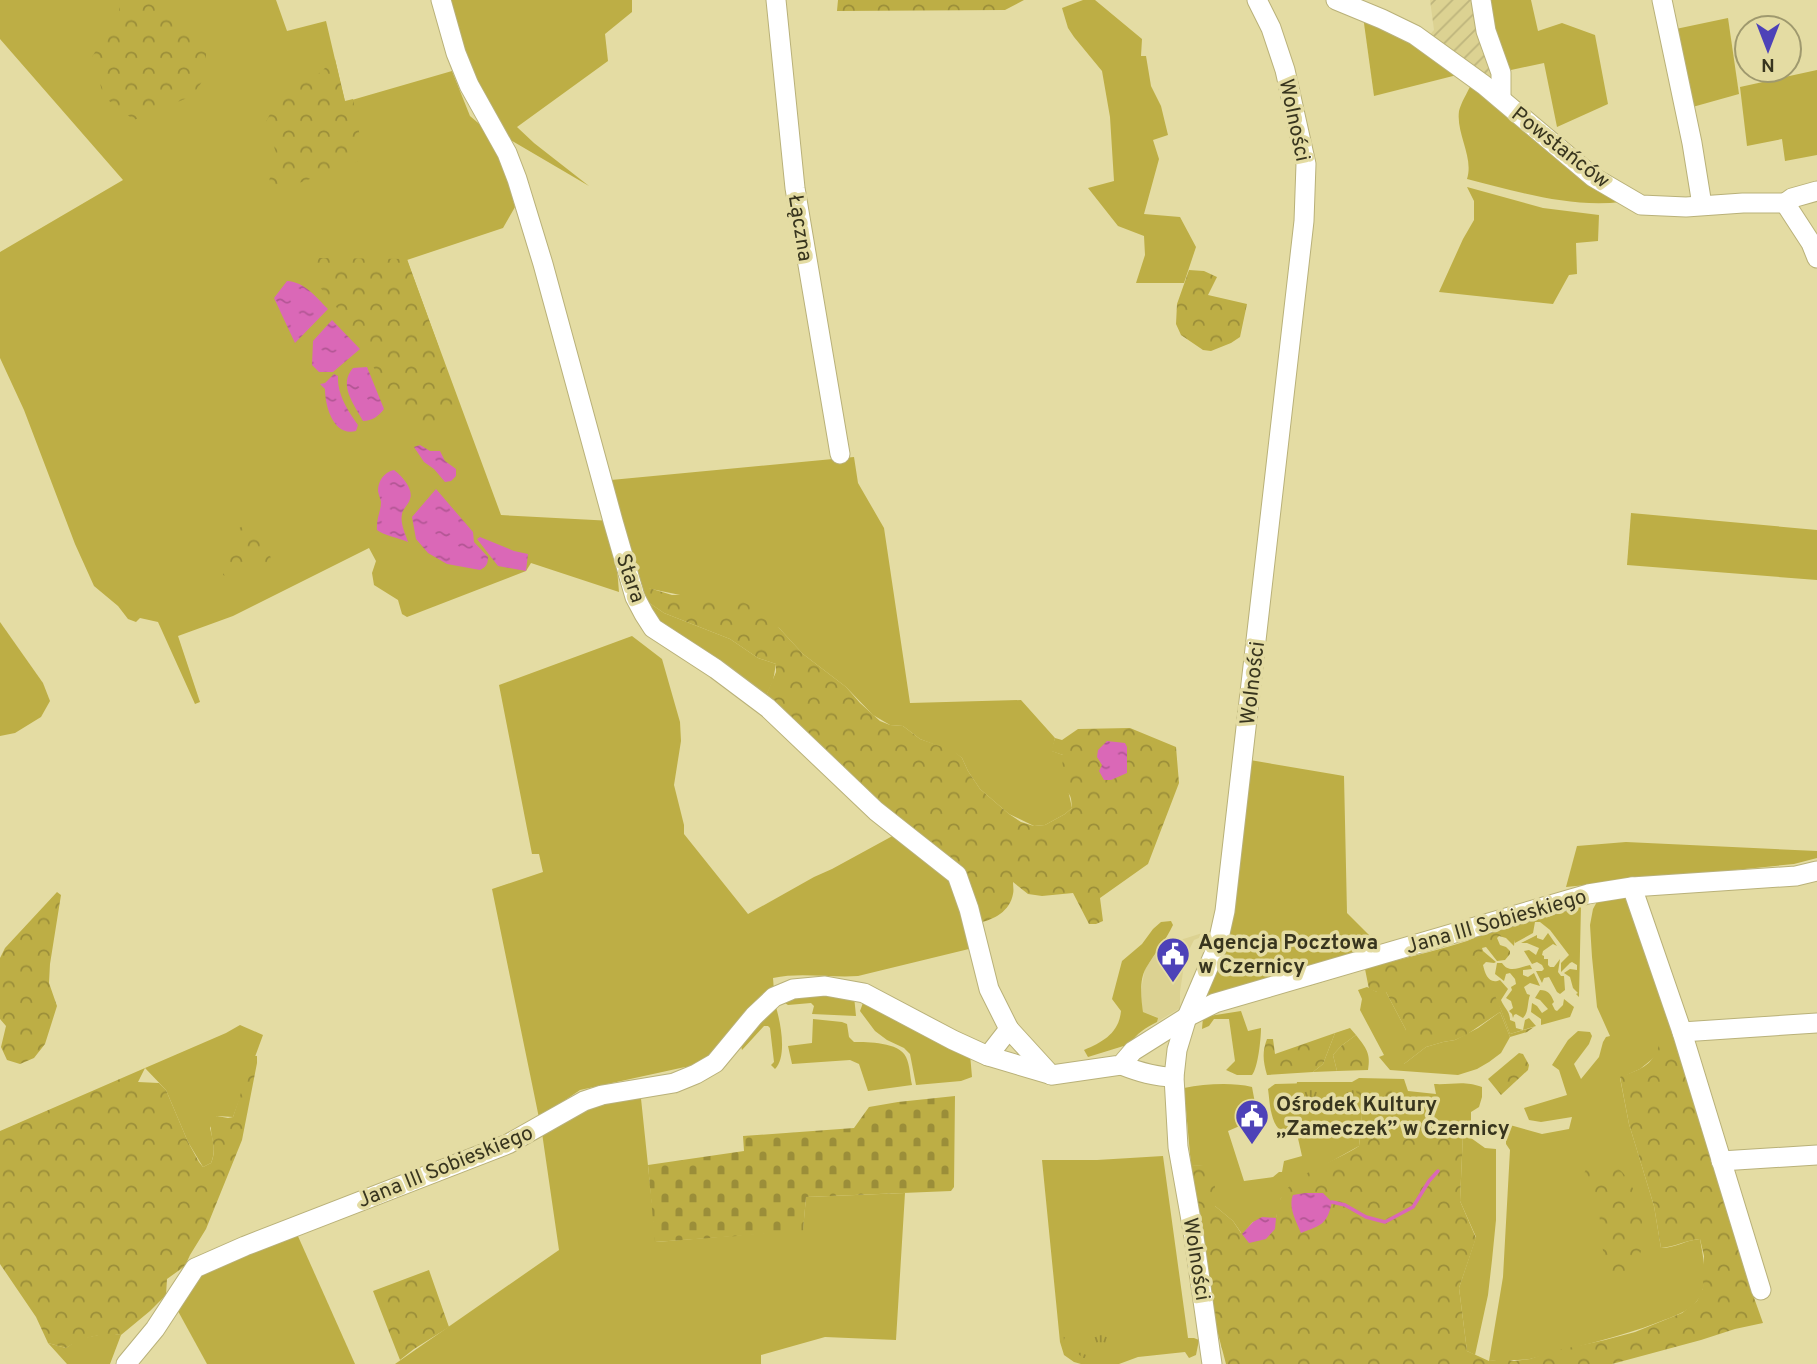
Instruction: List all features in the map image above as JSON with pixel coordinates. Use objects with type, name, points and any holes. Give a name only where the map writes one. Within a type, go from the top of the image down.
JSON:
[{"type":"street","name":"Stara","points":[[441,0],[469,85],[507,153],[517,179],[634,591],[653,628],[716,669],[768,708],[876,811],[957,875],[969,909],[989,989],[1009,1029],[1052,1075]]},
{"type":"street","name":"Łączna","points":[[776,0],[795,188],[839,454]]},
{"type":"street","name":"Wolności","points":[[1212,1364],[1178,1147],[1174,1077],[1177,1049],[1187,1017],[1217,947],[1225,911],[1304,221],[1306,164],[1284,70],[1271,28],[1257,0]]},
{"type":"street","name":"Powstańców","points":[[1336,0],[1415,35],[1484,85],[1593,177],[1641,205],[1686,207],[1743,202],[1785,203]]},
{"type":"street","name":"Powstańców","points":[[1481,0],[1486,31],[1501,73],[1501,99]]},
{"type":"street","points":[[1662,0],[1702,205]]},
{"type":"street","points":[[1484,85],[1501,73]]},
{"type":"street","points":[[1817,191],[1792,198],[1785,203],[1811,243],[1817,258]]},
{"type":"street","name":"Jana III Sobieskiego","points":[[126,1364],[155,1329],[195,1268],[246,1245],[508,1143],[584,1101],[602,1095],[674,1083],[706,1070],[774,997],[793,989],[825,986],[864,992],[988,1056],[1052,1075],[1121,1065],[1133,1051],[1215,1003],[1588,894],[1632,887],[1783,877],[1817,871]]},
{"type":"street","points":[[1632,887],[1682,1032],[1760,1290]]},
{"type":"street","points":[[1682,1032],[1817,1023]]},
{"type":"street","points":[[988,1056],[1009,1029]]},
{"type":"street","points":[[1121,1065],[1140,1073],[1174,1077]]},
{"type":"street","points":[[1721,1161],[1817,1154]]},
{"type":"shaded area","points":[[1430,0],[1474,0],[1482,52],[1497,72],[1502,91],[1427,38],[1434,30]]},
{"type":"shaded area","points":[[1212,930],[1211,933],[1194,940],[1185,958],[1180,1008],[1157,1022],[1157,1017],[1143,1012],[1140,995],[1145,969],[1161,946]]},
{"type":"green space","points":[[0,0],[276,0],[287,31],[326,21],[345,102],[452,71],[470,116],[484,128],[502,161],[515,207],[503,228],[407,260],[501,515],[613,521],[619,592],[531,563],[526,571],[407,617],[402,614],[398,600],[374,585],[372,573],[376,561],[369,548],[233,616],[178,636],[200,702],[195,704],[158,622],[140,618],[136,622],[128,619],[118,606],[94,586],[75,544],[24,410],[0,358],[0,252],[123,180],[0,39]]},
{"type":"green space","points":[[132,0],[156,0],[167,6],[207,43],[204,79],[192,96],[134,120],[104,97],[92,57],[119,12],[119,7]]},
{"type":"green space","points":[[447,0],[632,0],[632,12],[605,34],[608,61],[517,127],[589,186],[507,138],[473,85]]},
{"type":"green space","points":[[838,0],[1024,0],[1005,10],[837,11]]},
{"type":"green space","points":[[1083,0],[1095,0],[1142,39],[1141,56],[1146,56],[1151,86],[1161,106],[1168,135],[1153,140],[1159,159],[1144,214],[1180,217],[1196,247],[1184,283],[1136,283],[1145,255],[1144,236],[1118,226],[1088,188],[1114,181],[1110,117],[1102,71],[1068,28],[1062,8]]},
{"type":"green space","points":[[1485,0],[1531,0],[1538,31],[1562,23],[1595,35],[1608,104],[1557,127],[1544,63],[1511,70],[1505,67]]},
{"type":"green space","points":[[1363,16],[1413,40],[1457,75],[1374,96]]},
{"type":"green space","points":[[1728,18],[1733,53],[1733,84],[1738,84],[1739,94],[1689,108],[1671,30]]},
{"type":"green space","points":[[335,59],[345,101],[353,99],[364,159],[264,196],[277,156],[266,122],[280,94],[315,77]]},
{"type":"green space","points":[[1817,70],[1817,155],[1785,161],[1782,139],[1747,146],[1740,87],[1754,84],[1803,84],[1803,73]]},
{"type":"green space","points":[[1471,85],[1621,202],[1562,201],[1467,179],[1468,162],[1459,111]]},
{"type":"green space","points":[[1467,187],[1543,208],[1599,215],[1598,241],[1576,243],[1577,274],[1569,275],[1553,304],[1439,292],[1474,220],[1474,201]]},
{"type":"green space","points":[[316,258],[407,259],[438,345],[457,409],[440,428],[410,419],[393,406],[366,352],[342,314],[314,280]]},
{"type":"green space","points":[[1189,270],[1204,271],[1217,277],[1208,295],[1247,304],[1240,337],[1231,343],[1211,351],[1203,350],[1181,335],[1176,324],[1177,304]]},
{"type":"green space","points":[[854,457],[858,483],[884,528],[910,703],[1021,700],[1055,738],[1052,751],[1063,755],[1063,778],[1072,808],[1065,814],[1045,825],[1034,826],[1009,814],[980,789],[962,758],[954,752],[920,739],[903,726],[890,725],[873,715],[846,687],[803,654],[779,628],[685,596],[632,585],[611,480]]},
{"type":"green space","points":[[1631,513],[1817,530],[1817,580],[1627,565]]},
{"type":"green space","points":[[252,522],[272,560],[254,570],[228,577],[223,575],[227,555],[224,535]]},
{"type":"green space","points":[[639,585],[672,595],[711,594],[737,599],[749,605],[779,628],[803,654],[846,687],[880,721],[903,726],[920,739],[954,751],[962,758],[980,789],[1009,814],[1034,826],[1045,825],[1072,808],[1071,797],[1062,779],[1063,755],[1051,751],[1055,738],[1062,740],[1078,729],[1130,728],[1176,747],[1179,783],[1148,864],[1100,898],[1103,921],[1096,924],[1089,924],[1073,893],[1042,896],[1028,894],[1013,882],[1011,900],[1005,910],[990,920],[978,923],[972,901],[906,829],[765,698],[776,672],[776,664],[758,658],[730,639],[664,613],[642,598]]},
{"type":"green space","points":[[642,598],[664,613],[730,639],[758,658],[776,664],[773,681],[765,698],[658,623]]},
{"type":"green space","points":[[0,622],[43,683],[50,701],[41,717],[15,733],[0,736]]},
{"type":"green space","points":[[632,636],[662,659],[680,722],[681,741],[674,785],[684,834],[748,914],[898,833],[952,877],[973,948],[858,976],[794,975],[773,978],[774,991],[712,1058],[686,1072],[685,1067],[580,1090],[539,1118],[492,889],[543,872],[539,854],[532,854],[499,685]]},
{"type":"green space","points":[[1250,760],[1344,776],[1347,913],[1383,949],[1210,998],[1206,989]]},
{"type":"green space","points":[[1626,842],[1817,851],[1817,858],[1794,864],[1566,887],[1577,846]]},
{"type":"green space","points":[[57,892],[61,895],[49,983],[57,1006],[45,1044],[34,1058],[20,1064],[7,1060],[1,1047],[6,1026],[0,1019],[0,958],[5,948]]},
{"type":"green space","points":[[1626,894],[1677,1039],[1640,1069],[1620,1078],[1629,1124],[1654,1206],[1661,1248],[1700,1239],[1704,1271],[1701,1294],[1689,1308],[1674,1316],[1612,1338],[1530,1359],[1489,1361],[1503,1277],[1510,1150],[1506,1144],[1506,1128],[1510,1125],[1542,1134],[1569,1129],[1572,1117],[1541,1122],[1529,1120],[1524,1108],[1567,1095],[1559,1070],[1552,1065],[1568,1040],[1578,1031],[1590,1032],[1592,1036],[1574,1064],[1581,1079],[1599,1057],[1606,1037],[1610,1036],[1597,1007],[1590,925],[1593,909],[1599,898]]},
{"type":"green space","points":[[1581,905],[1579,997],[1570,977],[1564,973],[1570,969],[1577,970],[1577,965],[1572,962],[1561,972],[1561,963],[1569,955],[1550,930],[1540,922],[1535,922],[1533,933],[1515,943],[1509,923]]},
{"type":"green space","points":[[1171,921],[1173,925],[1146,968],[1141,984],[1143,1012],[1158,1018],[1157,1022],[1142,1031],[1130,1044],[1088,1057],[1084,1050],[1109,1036],[1120,1019],[1121,1011],[1112,999],[1122,961],[1142,944],[1161,922]]},
{"type":"green space","points":[[1509,923],[1516,928],[1514,946],[1506,938],[1497,938],[1500,945],[1510,951],[1505,960],[1497,961],[1486,947],[1475,954],[1510,1034],[1534,1027],[1527,1032],[1510,1037],[1500,1012],[1466,1035],[1426,1047],[1404,1064],[1394,1043],[1406,1030],[1386,992],[1369,989],[1365,969],[1309,986],[1307,979],[1382,958],[1390,962],[1448,947]]},
{"type":"green space","points":[[1548,933],[1557,946],[1553,944],[1543,951],[1542,955],[1544,959],[1548,959],[1550,967],[1554,967],[1560,959],[1558,972],[1564,976],[1565,990],[1560,994],[1549,977],[1544,978],[1542,983],[1536,971],[1544,969],[1542,965],[1537,962],[1532,964],[1524,951],[1529,950],[1536,955],[1539,948],[1521,943],[1537,935],[1537,938],[1543,940]]},
{"type":"green space","points":[[1483,951],[1496,962],[1486,962],[1483,965],[1486,975],[1490,980],[1500,980],[1508,989],[1501,1000],[1510,1020],[1515,1022],[1516,1028],[1523,1030],[1510,1034],[1474,953]]},
{"type":"green space","points":[[1497,963],[1511,969],[1530,965],[1532,969],[1523,970],[1523,975],[1528,977],[1534,973],[1540,986],[1530,983],[1524,987],[1530,995],[1523,1018],[1516,1014],[1513,1018],[1509,1011],[1513,1008],[1511,1001],[1506,998],[1512,990],[1511,987],[1516,984],[1515,979],[1510,973],[1506,974],[1504,981],[1495,974]]},
{"type":"green space","points":[[1367,987],[1377,992],[1386,992],[1406,1030],[1404,1064],[1426,1047],[1455,1040],[1500,1012],[1510,1037],[1501,1053],[1489,1062],[1458,1075],[1390,1070],[1379,1057],[1384,1055],[1360,1010],[1362,999],[1358,990]]},
{"type":"green space","points":[[1540,990],[1550,995],[1557,1011],[1563,1005],[1564,999],[1574,1007],[1570,1017],[1541,1025],[1541,1019],[1531,1012],[1532,1003],[1542,1013],[1548,1009],[1535,998]]},
{"type":"green space","points":[[790,995],[854,996],[856,1016],[812,1014],[814,1006],[811,1003],[785,1003]]},
{"type":"green space","points":[[864,1000],[970,1054],[972,1077],[961,1081],[916,1085],[910,1054],[875,1031],[860,1011]]},
{"type":"green space","points":[[775,1004],[782,1047],[775,1069],[771,1065],[774,1062],[768,1026],[764,1026],[742,1050],[740,1042]]},
{"type":"green space","points":[[1241,1011],[1248,1031],[1261,1028],[1260,1046],[1252,1075],[1237,1075],[1226,1070],[1235,1061],[1229,1019],[1214,1019],[1209,1026],[1202,1029],[1203,1017]]},
{"type":"green space","points":[[1529,1018],[1536,1026],[1523,1030],[1525,1020]]},
{"type":"green space","points":[[813,1019],[847,1024],[849,1037],[854,1042],[897,1048],[906,1057],[912,1085],[868,1091],[859,1064],[850,1060],[792,1064],[788,1046],[812,1043]]},
{"type":"green space","points":[[240,1025],[263,1035],[233,1117],[217,1116],[210,1128],[213,1154],[211,1163],[203,1167],[188,1142],[166,1090],[145,1068]]},
{"type":"green space","points":[[1350,1028],[1356,1035],[1333,1055],[1337,1071],[1313,1072],[1323,1064],[1335,1033]]},
{"type":"green space","points":[[1335,1033],[1323,1064],[1313,1072],[1267,1075],[1264,1048],[1267,1039],[1273,1039],[1275,1054]]},
{"type":"green space","points":[[1356,1035],[1367,1051],[1368,1070],[1337,1071],[1333,1055]]},
{"type":"green space","points":[[1677,1039],[1747,1278],[1763,1323],[1612,1364],[1226,1364],[1213,1315],[1202,1224],[1191,1165],[1215,1166],[1215,1206],[1233,1221],[1241,1233],[1260,1219],[1276,1218],[1281,1198],[1297,1180],[1359,1146],[1361,1113],[1352,1082],[1392,1082],[1393,1118],[1404,1137],[1420,1126],[1429,1109],[1436,1119],[1454,1118],[1463,1133],[1460,1201],[1476,1238],[1459,1288],[1467,1351],[1489,1361],[1530,1359],[1635,1332],[1682,1313],[1697,1301],[1703,1288],[1704,1256],[1700,1239],[1661,1248],[1654,1206],[1629,1124],[1620,1077],[1649,1063],[1659,1045]]},
{"type":"green space","points":[[1519,1053],[1523,1054],[1529,1065],[1528,1070],[1501,1095],[1488,1079]]},
{"type":"green space","points":[[253,1056],[257,1056],[257,1063],[242,1140],[206,1229],[185,1266],[167,1279],[166,1295],[121,1335],[92,1337],[66,1348],[48,1343],[36,1317],[0,1264],[0,1131],[145,1068],[138,1082],[159,1083],[166,1090],[188,1142],[203,1167],[211,1163],[213,1158],[211,1121],[217,1116],[233,1117]]},
{"type":"green space","points":[[1359,1078],[1404,1079],[1408,1091],[1436,1094],[1434,1084],[1463,1083],[1482,1087],[1479,1107],[1471,1112],[1471,1138],[1485,1148],[1496,1149],[1496,1220],[1488,1295],[1475,1355],[1467,1351],[1459,1288],[1476,1237],[1460,1201],[1463,1133],[1436,1119],[1430,1109],[1420,1126],[1404,1137],[1394,1124],[1390,1108],[1353,1082],[1361,1113],[1359,1146],[1314,1171],[1281,1198],[1276,1218],[1253,1222],[1242,1234],[1233,1221],[1215,1206],[1215,1167],[1191,1165],[1184,1088],[1218,1084],[1252,1087],[1257,1114],[1249,1122],[1228,1131],[1244,1181],[1273,1177],[1282,1172],[1284,1161],[1302,1156],[1297,1134],[1285,1133],[1276,1126],[1268,1089],[1275,1084],[1352,1082]]},
{"type":"green space","points":[[1297,1082],[1352,1082],[1358,1113],[1338,1115],[1333,1096],[1314,1098],[1311,1104],[1293,1106]]},
{"type":"green space","points":[[640,1089],[656,1242],[803,1230],[806,1197],[905,1193],[896,1340],[825,1337],[761,1355],[761,1364],[395,1364],[559,1250],[541,1126]]},
{"type":"green space","points":[[955,1096],[954,1187],[951,1191],[806,1197],[803,1231],[655,1242],[648,1165],[744,1151],[743,1136],[854,1128],[869,1107]]},
{"type":"green space","points":[[1163,1156],[1188,1338],[1199,1340],[1196,1355],[1189,1358],[1185,1352],[1138,1357],[1119,1364],[1074,1362],[1064,1355],[1060,1342],[1042,1160]]},
{"type":"green space","points":[[1594,1163],[1611,1165],[1620,1170],[1637,1199],[1642,1223],[1642,1247],[1630,1270],[1612,1274],[1604,1261],[1598,1202],[1584,1173],[1588,1166]]},
{"type":"green space","points":[[297,1234],[355,1364],[207,1364],[173,1302],[195,1268]]},
{"type":"green space","points":[[429,1270],[449,1327],[400,1360],[373,1291]]},
{"type":"green space","points":[[1107,1323],[1108,1356],[1083,1358],[1064,1342],[1063,1327]]},
{"type":"green space","points":[[108,1333],[121,1335],[110,1364],[67,1364],[48,1343],[66,1348],[79,1339]]},
{"type":"water","points":[[287,281],[305,287],[328,309],[295,343],[274,298]]},
{"type":"water","points":[[332,320],[360,349],[333,372],[319,372],[312,365],[313,341]]},
{"type":"water","points":[[367,367],[384,409],[375,418],[363,421],[349,394],[347,381],[353,368]]},
{"type":"water","points":[[334,374],[338,376],[344,402],[358,425],[356,431],[342,430],[329,412],[325,389],[320,384]]},
{"type":"water","points":[[420,445],[430,451],[440,451],[445,461],[456,469],[456,476],[451,481],[445,482],[424,462],[414,447]]},
{"type":"water","points":[[394,470],[409,487],[411,495],[402,517],[408,542],[377,530],[381,502],[379,484],[382,477]]},
{"type":"water","points":[[436,489],[473,532],[474,542],[488,557],[482,569],[447,564],[428,553],[416,539],[412,517]]},
{"type":"water","points":[[480,537],[528,554],[526,571],[498,566],[477,539]]},
{"type":"water","points":[[1107,741],[1125,743],[1127,747],[1127,773],[1111,780],[1104,780],[1099,771],[1102,765],[1097,757],[1098,750]]},
{"type":"water","points":[[1323,1193],[1332,1202],[1322,1223],[1301,1233],[1291,1204],[1293,1195]]},
{"type":"water","points":[[1262,1217],[1276,1218],[1275,1229],[1266,1239],[1249,1243],[1242,1234]]},
{"type":"waterway","points":[[1332,1202],[1385,1222],[1413,1207],[1438,1171]]},
{"type":"place","name":"Agencja Pocztowa w Czernicy","points":[[1173,984]]},
{"type":"place","name":"Ośrodek Kultury „Zameczek” w Czernicy","points":[[1252,1146]]}]
